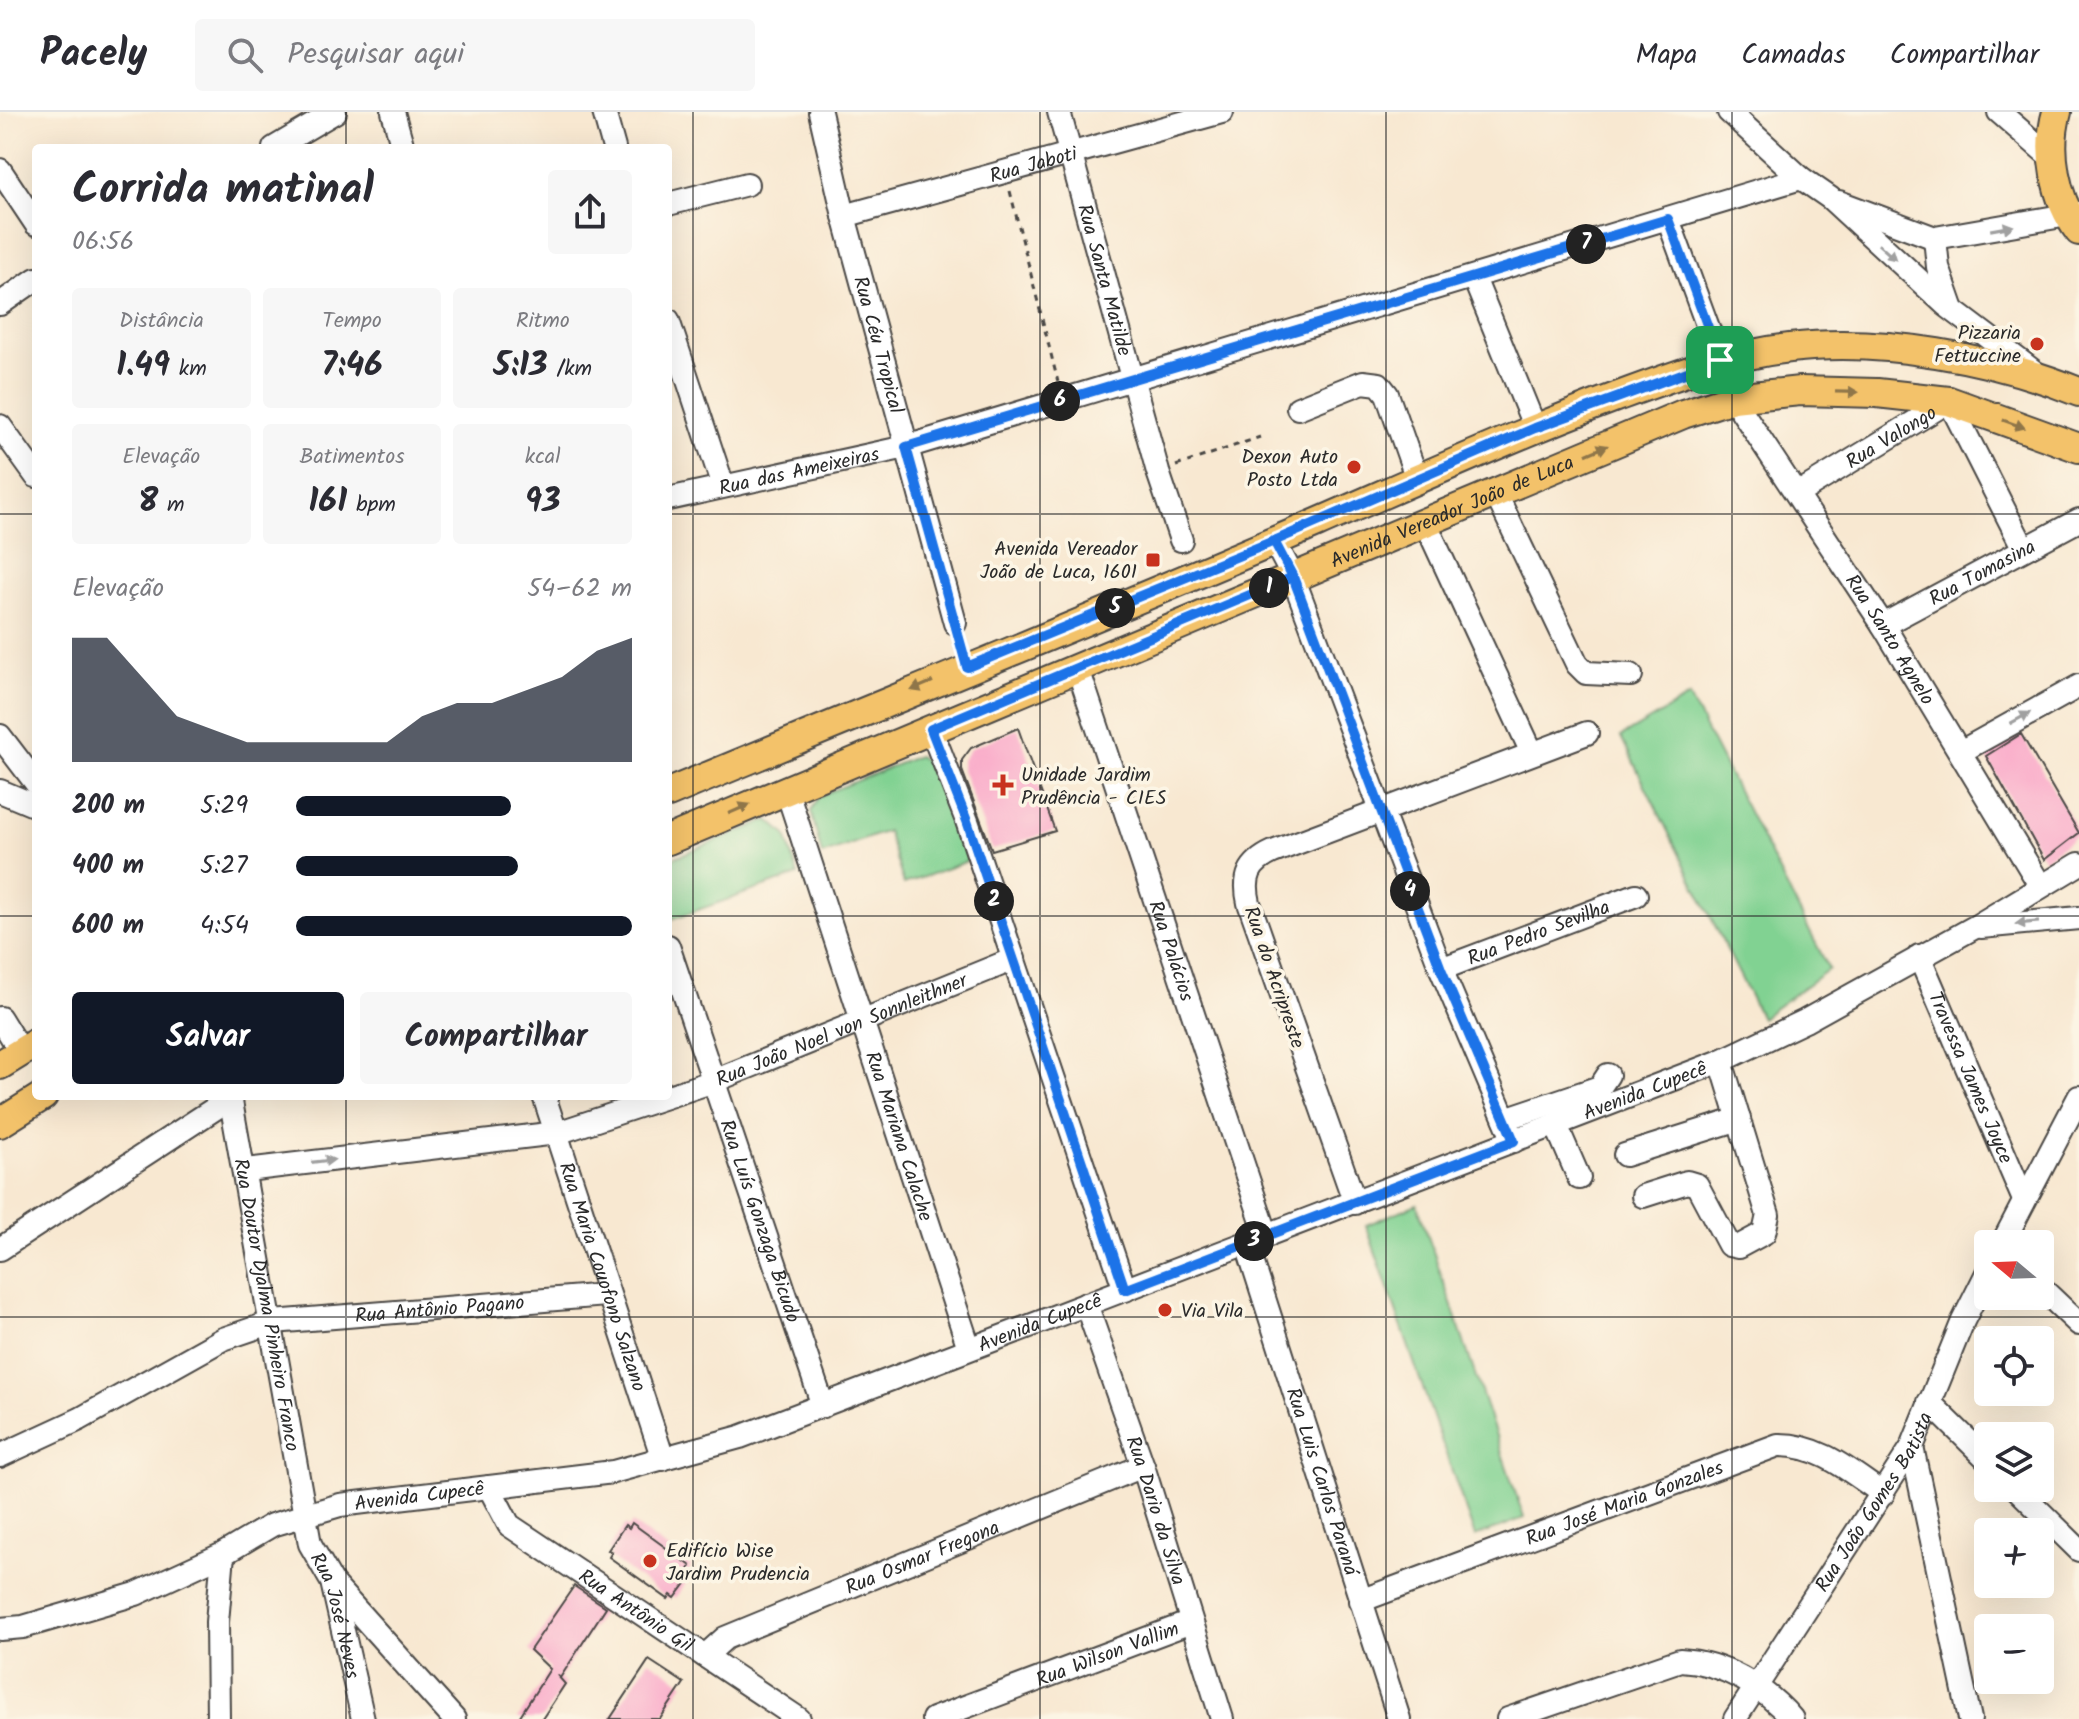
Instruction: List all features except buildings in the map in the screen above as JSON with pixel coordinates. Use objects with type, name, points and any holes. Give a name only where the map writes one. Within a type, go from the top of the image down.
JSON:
[{"type":"main road","points":[[2057,112],[2053,159],[2075,220]]},
{"type":"main road","name":"Avenida Vereador João de Luca","points":[[672,791],[1274,541],[1535,428],[1720,360],[1795,347],[1866,347],[1977,361],[2041,377],[2079,392]]},
{"type":"main road","name":"Avenida Vereador João de Luca","points":[[672,838],[1495,492],[1683,414],[1733,398],[1800,391],[1877,393],[1958,404],[2079,448]]},
{"type":"main road","points":[[0,1123],[37,1100]]},
{"type":"street","points":[[281,144],[335,112]]},
{"type":"street","points":[[393,112],[402,144]]},
{"type":"street","points":[[604,112],[613,144]]},
{"type":"street","name":"Rua Céu Tropical","points":[[820,112],[844,216],[955,623]]},
{"type":"street","name":"Rua Santa Matilde","points":[[1059,112],[1158,472],[1181,540]]},
{"type":"street","name":"Rua Jaboti","points":[[844,216],[1222,112]]},
{"type":"street","points":[[1729,112],[1801,178],[1830,198],[1953,311],[2041,377]]},
{"type":"street","points":[[1999,112],[2053,159]]},
{"type":"street","points":[[0,170],[32,218]]},
{"type":"street","name":"Rua das Ameixeiras","points":[[672,498],[906,447],[1801,178]]},
{"type":"street","points":[[672,203],[747,184]]},
{"type":"street","points":[[1830,198],[1935,238],[2075,220]]},
{"type":"street","points":[[1668,219],[1720,360]]},
{"type":"street","points":[[1935,238],[1941,278],[1953,311]]},
{"type":"street","points":[[1474,278],[1535,428]]},
{"type":"street","points":[[0,304],[32,282]]},
{"type":"street","points":[[1977,361],[1984,343],[1981,331]]},
{"type":"street","points":[[672,348],[723,486]]},
{"type":"street","points":[[1298,408],[1363,382],[1379,384],[1387,394],[1417,479]]},
{"type":"street","name":"Rua Santo Agnelo","points":[[1733,398],[1883,625],[1962,751],[2040,885]]},
{"type":"street","name":"Rua Valongo","points":[[1797,494],[1958,404],[1970,439],[2024,549]]},
{"type":"street","points":[[0,426],[32,470]]},
{"type":"street","points":[[1495,492],[1577,664],[1586,673],[1631,675]]},
{"type":"street","name":"Rua Tomasina","points":[[1883,625],[2079,520]]},
{"type":"street","points":[[1425,522],[1532,753]]},
{"type":"street","points":[[1274,541],[1293,577],[1441,969],[1514,1141]]},
{"type":"street","name":"Rua Palácios","points":[[1077,666],[1257,1240]]},
{"type":"street","points":[[1962,751],[2079,686]]},
{"type":"street","points":[[931,729],[1014,959],[1125,1290]]},
{"type":"street","name":"Rua do Acripreste","points":[[1355,1203],[1249,903],[1245,881],[1256,860],[1587,733]]},
{"type":"street","points":[[0,736],[32,778]]},
{"type":"street","name":"Rua Mariana Calache","points":[[786,788],[969,1348]]},
{"type":"street","points":[[0,791],[32,804]]},
{"type":"street","name":"Avenida Cupecê","points":[[0,1629],[23,1627],[136,1594],[223,1554],[272,1525],[340,1505],[613,1472],[740,1437],[1721,1061],[1805,1021],[1975,927],[2079,864]]},
{"type":"street","name":"Rua Pedro Sevilha","points":[[1441,969],[1636,895]]},
{"type":"street","points":[[1975,927],[2079,918]]},
{"type":"street","name":"Travessa James Joyce","points":[[1919,956],[2024,1200]]},
{"type":"street","name":"Rua Luís Gonzaga Bicudo","points":[[672,958],[823,1406]]},
{"type":"street","name":"Rua João Noel von Sonnleithner","points":[[672,1095],[863,1022],[1014,959]]},
{"type":"street","points":[[0,1018],[19,1054]]},
{"type":"street","points":[[1643,1196],[1687,1182],[1697,1185],[1729,1245],[1738,1247],[1764,1233],[1768,1215],[1721,1061]]},
{"type":"street","points":[[1505,1119],[1600,1087],[1608,1075]]},
{"type":"street","points":[[2009,1230],[2079,1097]]},
{"type":"street","points":[[0,1249],[225,1100]]},
{"type":"street","name":"Rua Doutor Djalma Pinheiro Franco","points":[[231,1100],[246,1170],[306,1514]]},
{"type":"street","name":"Rua Maria Couofono Salzano","points":[[545,1100],[606,1295],[663,1459]]},
{"type":"street","name":"Rua João Noel von Sonnleithner","points":[[246,1170],[557,1133],[657,1100]]},
{"type":"street","points":[[1625,1155],[1739,1119]]},
{"type":"street","points":[[1556,1125],[1579,1178]]},
{"type":"street","name":"Rua Luis Carlos Paraná","points":[[1257,1240],[1360,1601],[1399,1719]]},
{"type":"street","name":"Rua Antônio Pagano","points":[[0,1456],[80,1419],[223,1339],[273,1322],[606,1295]]},
{"type":"street","points":[[2054,1300],[2079,1324]]},
{"type":"street","name":"Rua João Gomes Batista","points":[[1735,1719],[1912,1447],[1974,1302]]},
{"type":"street","name":"Rua Dario da Silva","points":[[1086,1304],[1143,1466],[1222,1719]]},
{"type":"street","points":[[1929,1402],[1974,1446]]},
{"type":"street","name":"Rua José Maria Gonzales","points":[[1360,1601],[1778,1445],[1807,1448],[1841,1464],[1883,1494]]},
{"type":"street","points":[[1912,1447],[1970,1719]]},
{"type":"street","name":"Rua Osmar Fregona","points":[[705,1656],[725,1638],[1143,1466]]},
{"type":"street","name":"Rua Antônio Gil","points":[[489,1487],[509,1525],[799,1719]]},
{"type":"street","points":[[2030,1502],[2079,1550]]},
{"type":"street","name":"Rua José Neves","points":[[306,1514],[316,1558],[332,1582],[363,1719]]},
{"type":"street","points":[[218,1719],[217,1622],[223,1554]]},
{"type":"street","points":[[332,1582],[454,1719]]},
{"type":"street","name":"Rua Wilson Vallim","points":[[933,1719],[1191,1622]]},
{"type":"street","points":[[1508,1719],[1662,1663],[1680,1660],[1703,1661],[1721,1668],[1756,1687],[1792,1719]]},
{"type":"path","points":[[1005,172],[1063,400]]},
{"type":"path","points":[[1158,472],[1260,437]]},
{"type":"green space","points":[[1689,697],[1829,969],[1761,1018],[1621,737]]},
{"type":"green space","points":[[918,756],[934,768],[968,861],[904,884],[887,831],[822,855],[811,811],[819,796]]},
{"type":"green space","points":[[769,820],[786,835],[798,875],[672,919],[672,858]]},
{"type":"green space","points":[[1417,1204],[1524,1518],[1475,1537],[1366,1225]]},
{"type":"place","name":"Pizzaria Fettuccine","points":[[2037,344]]},
{"type":"place","name":"Dexon Auto Posto Ltda","points":[[1354,467]]},
{"type":"place","name":"Avenida Vereador João de Luca, 1601","points":[[1153,560]]},
{"type":"place","name":"Unidade Jardim Prudência - CIES","points":[[1003,785]]},
{"type":"place","name":"Via Vila","points":[[1165,1310]]},
{"type":"place","name":"Edifício Wise Jardim Prudencia","points":[[650,1561]]},
{"type":"route","points":[[1720,360],[1535,428],[1274,541],[1293,577],[931,729],[967,821],[1125,1290],[1514,1141],[1441,969],[1293,577],[1278,551],[1274,541],[967,667],[906,447],[1668,219],[1720,360]]}]
